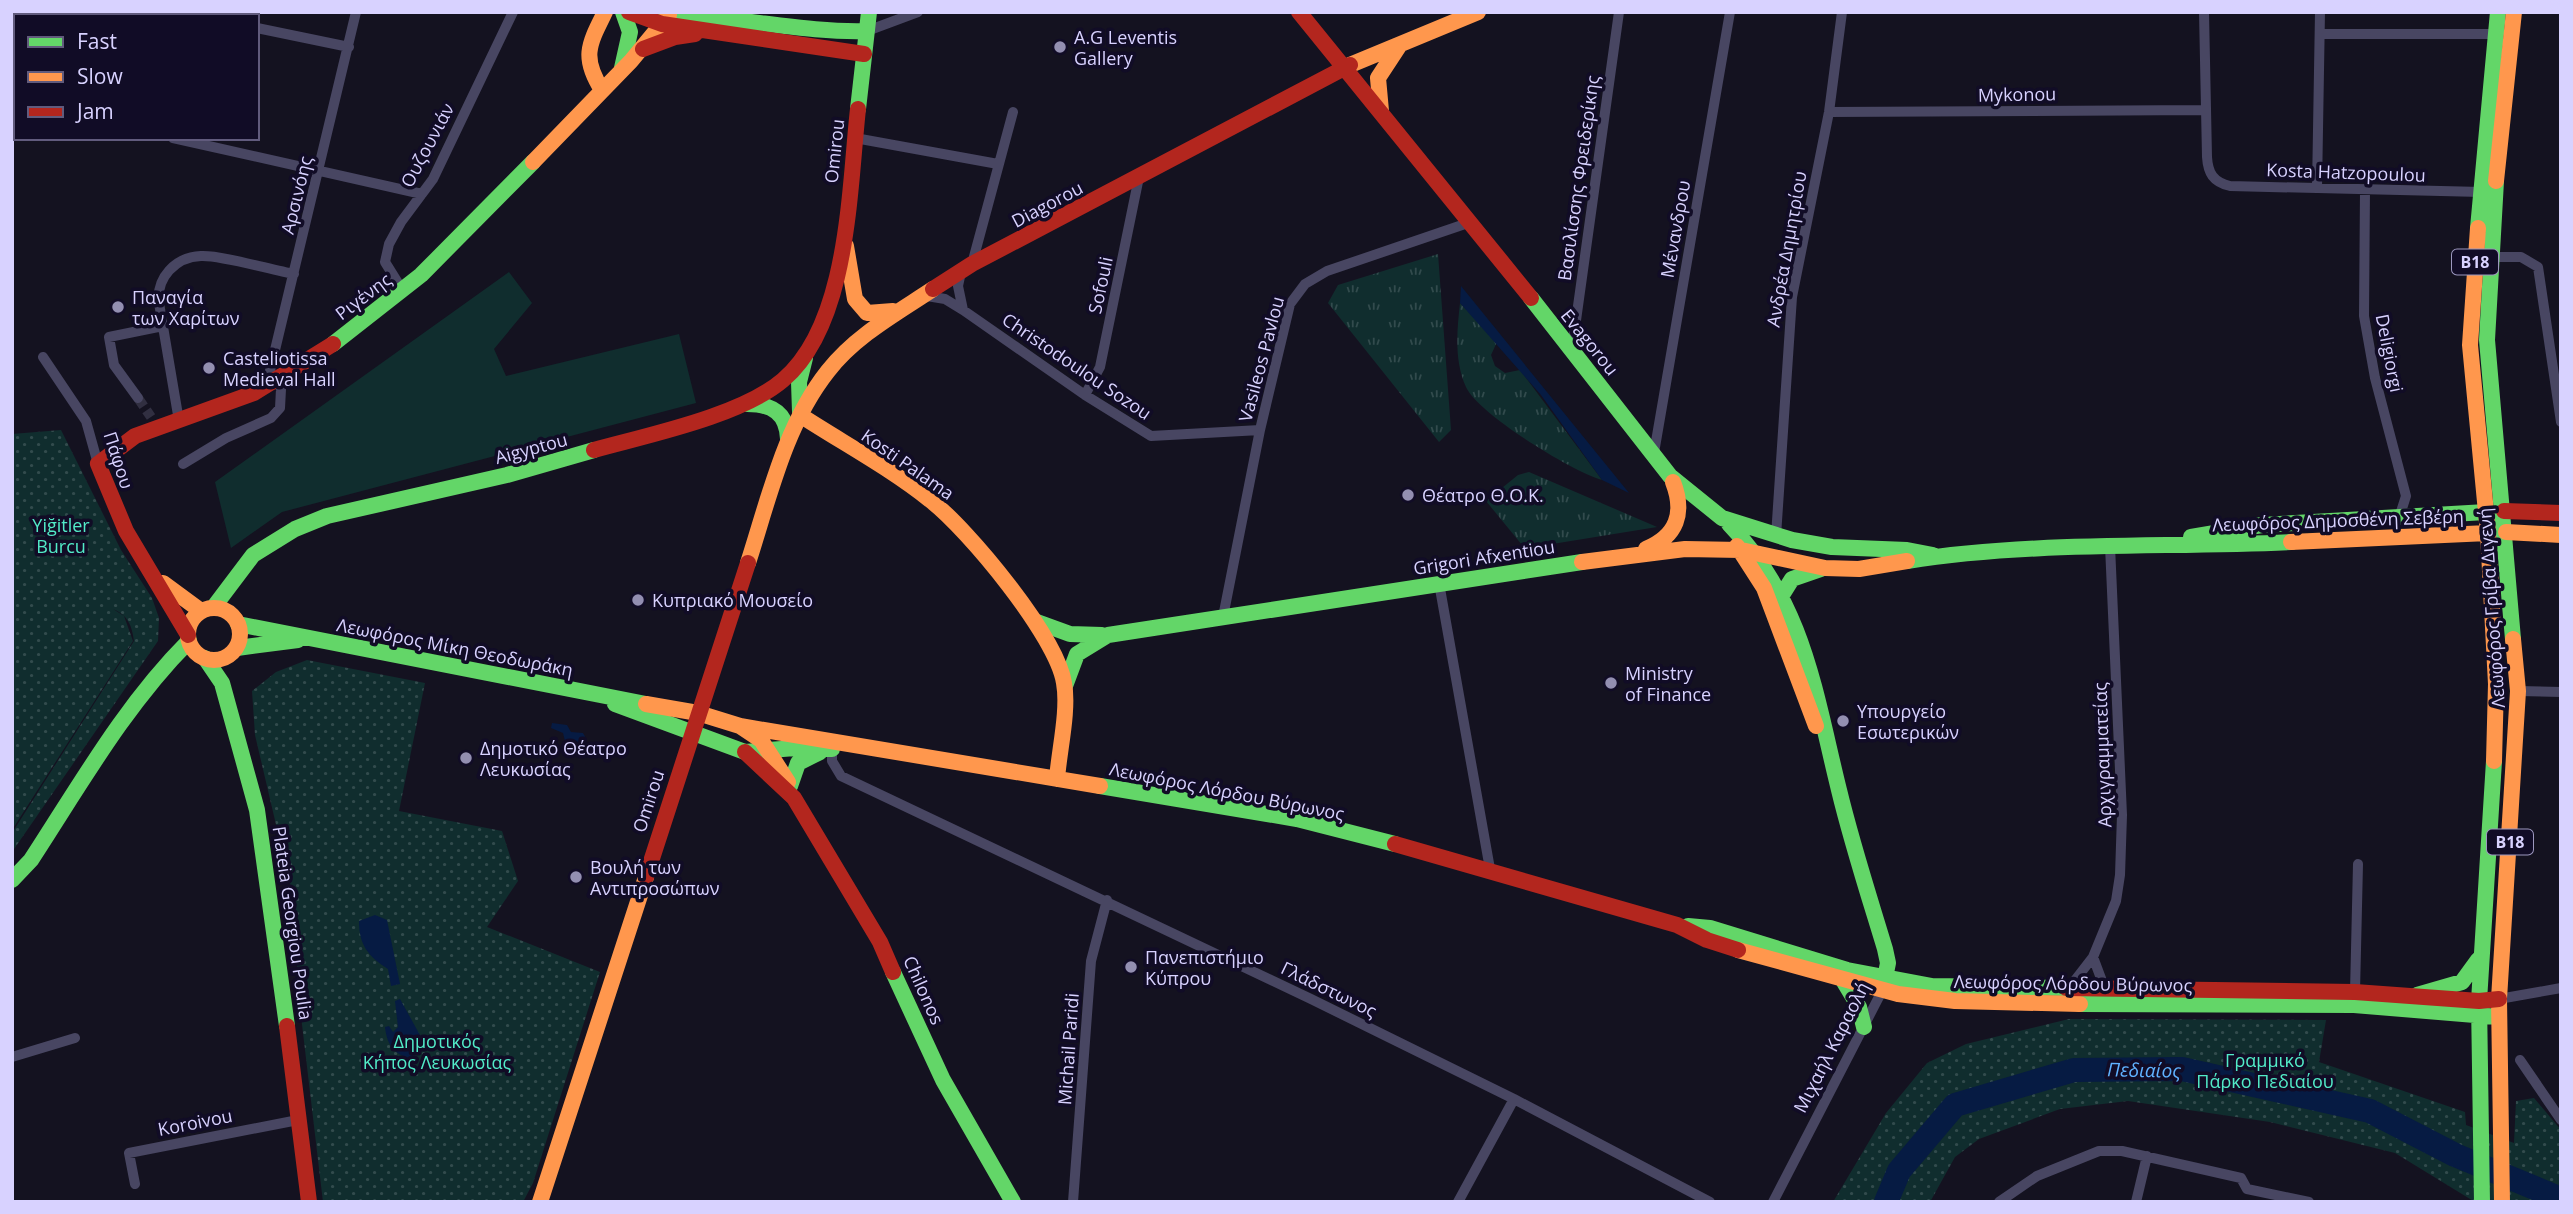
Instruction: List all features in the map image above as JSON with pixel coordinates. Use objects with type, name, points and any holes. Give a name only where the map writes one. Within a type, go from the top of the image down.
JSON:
[{"type":"main road","points":[[603,90],[589,68],[587,55],[605,12]]},
{"type":"main road","points":[[621,71],[630,32],[623,12]]},
{"type":"main road","name":"Omirou","points":[[833,293],[845,223],[869,12]]},
{"type":"main road","name":"Diagorou","points":[[800,415],[828,370],[867,333],[967,268],[1344,68],[1478,12]]},
{"type":"main road","name":"Λεωφόρος Γρίβα Διγενή","points":[[2482,1202],[2479,1008],[2495,751],[2496,684],[2488,533],[2470,345],[2498,12]]},
{"type":"main road","name":"Λεωφόρος Γρίβα Διγενή","points":[[2502,1202],[2499,999],[2518,691],[2487,340],[2491,257],[2514,12]]},
{"type":"main road","name":"Evagorou","points":[[1301,13],[1572,349],[1670,476],[1683,488],[1722,518],[1776,536],[1832,547],[1907,550],[1935,556]]},
{"type":"main road","points":[[636,15],[667,17],[701,14],[839,33],[867,31]]},
{"type":"main road","points":[[667,17],[722,32],[864,54]]},
{"type":"main road","name":"Ριγένης","points":[[98,464],[155,422],[179,421],[230,404],[274,383],[403,291],[603,90],[641,50],[667,17]]},
{"type":"main road","points":[[641,50],[675,37],[722,32]]},
{"type":"main road","points":[[1382,113],[1378,78],[1400,44]]},
{"type":"main road","points":[[845,223],[849,265],[857,305],[867,313],[875,315],[903,309]]},
{"type":"main road","name":"Aigyptou","points":[[207,609],[253,555],[306,524],[327,516],[507,475],[670,429],[741,404],[778,384],[808,351],[822,327],[833,293]]},
{"type":"main road","points":[[800,415],[799,382],[808,351]]},
{"type":"main road","points":[[741,404],[767,404],[778,410],[788,427],[786,447]]},
{"type":"main road","name":"Omirou","points":[[540,1202],[691,733],[786,447],[800,415]]},
{"type":"main road","name":"Kosti Palama","points":[[800,415],[931,500],[964,534],[1037,622],[1059,660],[1065,686],[1057,779]]},
{"type":"main road","name":"Πάφου","points":[[98,464],[131,541],[156,577],[194,646]]},
{"type":"main road","points":[[1630,554],[1657,544],[1678,525],[1680,506],[1670,476]]},
{"type":"main road","name":"Μιχαήλ Καραολή","points":[[1683,488],[1700,513],[1741,550],[1768,596],[1836,781]]},
{"type":"main road","name":"Λεωφόρος Δημοσθένη Σεβέρη","points":[[2158,544],[2262,526],[2504,511],[2561,513]]},
{"type":"main road","name":"Μιχαήλ Καραολή","points":[[1722,518],[1758,553],[1782,595],[1818,699],[1854,851],[1885,949],[1884,985]]},
{"type":"main road","name":"Λεωφόρος Δημοσθένη Σεβέρη","points":[[1935,556],[2158,544],[2242,545],[2488,533],[2561,535]]},
{"type":"main road","points":[[1776,536],[1776,542],[1783,550],[1818,566]]},
{"type":"main road","name":"Grigori Afxentiou","points":[[1065,686],[1077,654],[1108,635],[1630,554],[1704,548],[1741,550],[1818,566],[1879,567],[1935,556]]},
{"type":"main road","points":[[1782,595],[1792,579],[1818,566]]},
{"type":"main road","name":"Πάφου","points":[[156,577],[207,609]]},
{"type":"main road","points":[[207,609],[228,611],[238,624],[240,636],[237,648],[221,659],[194,646],[190,624],[207,609]]},
{"type":"main road","points":[[1037,622],[1070,634],[1108,635]]},
{"type":"main road","name":"Λεωφόρος Μίκη Θεοδωράκη","points":[[238,624],[536,680],[591,695],[691,733]]},
{"type":"main road","name":"Λεωφόρος Μίκη Θεοδωράκη","points":[[237,648],[310,638]]},
{"type":"main road","points":[[12,880],[31,860],[130,709],[163,667],[194,646]]},
{"type":"main road","name":"Plateia Georgiou Poulia","points":[[194,646],[222,683],[262,834],[273,897],[309,1202]]},
{"type":"main road","name":"Λεωφόρος Μίκη Θεοδωράκη","points":[[591,695],[698,712]]},
{"type":"main road","name":"Λεωφόρος Λόρδου Βύρωνος","points":[[698,712],[740,726],[1297,819],[1490,869],[1677,925],[1707,940],[1844,982],[1956,988],[2355,992],[2417,995],[2479,1008]]},
{"type":"main road","name":"Chilonos","points":[[740,726],[769,751],[880,942],[943,1080],[1013,1202]]},
{"type":"main road","name":"Λεωφόρος Λόρδου Βύρωνος","points":[[691,733],[745,752],[807,747],[887,749]]},
{"type":"main road","points":[[792,792],[791,773],[796,763],[808,755],[832,749]]},
{"type":"main road","points":[[745,752],[792,792]]},
{"type":"main road","name":"Λεωφόρος Λόρδου Βύρωνος","points":[[1677,925],[1710,928],[1884,985],[1955,1001],[2479,1008]]},
{"type":"main road","points":[[2417,995],[2450,989],[2468,980],[2482,948]]},
{"type":"main road","points":[[1844,982],[1859,1007],[1864,1027]]},
{"type":"main road","points":[[2479,1008],[2499,999]]},
{"type":"main road","points":[[2479,1008],[2499,1017]]},
{"type":"street","name":"Αρσινόης","points":[[183,464],[226,438],[271,418],[280,408],[281,389],[269,375],[320,172],[356,12]]},
{"type":"street","name":"Ουζουνιάν","points":[[403,291],[388,269],[386,255],[401,222],[433,178],[513,12]]},
{"type":"street","points":[[867,31],[918,12]]},
{"type":"street","name":"Βασιλίσσης Φρειδερίκης","points":[[1572,349],[1619,12]]},
{"type":"street","name":"Μένανδρου","points":[[1654,453],[1730,12]]},
{"type":"street","name":"Ανδρέα Δημητρίου","points":[[1776,536],[1792,297],[1829,112],[1842,12]]},
{"type":"street","points":[[2204,12],[2205,110]]},
{"type":"street","points":[[2316,188],[2320,12]]},
{"type":"street","points":[[259,28],[349,47]]},
{"type":"street","points":[[2320,34],[2498,34]]},
{"type":"street","name":"Mykonou","points":[[1829,112],[2205,110]]},
{"type":"street","name":"Kosta Hatzopoulou","points":[[2205,110],[2207,166],[2212,177],[2230,186],[2482,192]]},
{"type":"street","points":[[963,310],[959,296],[1013,112]]},
{"type":"street","points":[[855,138],[998,164]]},
{"type":"street","points":[[182,140],[422,194]]},
{"type":"street","name":"Sofouli","points":[[1085,395],[1101,367],[1139,177]]},
{"type":"street","name":"Deligiorgi","points":[[2365,190],[2362,296],[2368,350],[2406,496],[2399,518]]},
{"type":"street","name":"Vasileos Pavlou","points":[[1223,617],[1260,430],[1290,304],[1305,284],[1326,271],[1468,223]]},
{"type":"street","points":[[179,421],[163,326],[159,283],[171,268],[201,256],[294,274]]},
{"type":"street","points":[[2491,257],[2521,257],[2538,267],[2561,422]]},
{"type":"street","name":"Christodoulou Sozou","points":[[927,296],[945,299],[963,310],[1085,395],[1151,436],[1260,430]]},
{"type":"street","points":[[138,398],[114,365],[109,337],[163,326]]},
{"type":"street","name":"Πάφου","points":[[43,357],[86,421],[98,464]]},
{"type":"street","name":"Αρχιγραμματείας","points":[[2066,990],[2093,957],[2116,901],[2122,847],[2110,546]]},
{"type":"street","points":[[1439,583],[1490,869]]},
{"type":"street","points":[[2518,691],[2561,692]]},
{"type":"street","name":"Γλάδστωνος","points":[[832,749],[832,761],[841,776],[1108,900],[1514,1099],[1710,1202]]},
{"type":"street","points":[[2355,992],[2358,864]]},
{"type":"street","name":"Michail Paridi","points":[[1073,1202],[1091,961],[1108,900]]},
{"type":"street","points":[[2093,957],[2105,989]]},
{"type":"street","name":"Μιχαήλ Καραολή","points":[[1773,1202],[1884,985]]},
{"type":"street","points":[[2499,999],[2561,988]]},
{"type":"street","points":[[12,1057],[75,1038]]},
{"type":"street","points":[[2520,1060],[2561,1120]]},
{"type":"street","points":[[1458,1202],[1514,1099]]},
{"type":"street","name":"Koroivou","points":[[135,1184],[129,1153],[298,1120]]},
{"type":"street","points":[[1999,1202],[2020,1185],[2086,1155],[2111,1150],[2241,1178],[2247,1189],[2244,1202]]},
{"type":"street","points":[[2136,1202],[2147,1156]]},
{"type":"street","points":[[2247,1189],[2309,1202]]},
{"type":"green space","points":[[1438,254],[1451,430],[1439,442],[1328,303],[1338,285]]},
{"type":"green space","points":[[509,272],[532,303],[494,349],[506,376],[679,334],[696,403],[282,512],[231,548],[215,482]]},
{"type":"green space","points":[[1460,303],[1497,342],[1491,355],[1495,366],[1505,373],[1520,370],[1602,480],[1570,466],[1528,441],[1488,412],[1474,398],[1462,377],[1458,356]]},
{"type":"green space","name":"Yiğitler Burcu","points":[[61,430],[121,550],[152,598],[159,618],[158,641],[12,852],[12,833],[134,641],[124,616],[133,641],[12,830],[12,434]]},
{"type":"green space","points":[[1529,472],[1657,527],[1546,545],[1527,551],[1486,501],[1518,475]]},
{"type":"green space","name":"Δημοτικός Κήπος Λευκωσίας","points":[[307,660],[425,683],[399,811],[502,831],[518,881],[487,927],[600,972],[533,1183],[523,1202],[323,1202],[299,999],[293,897],[255,735],[252,691],[276,672]]},
{"type":"green space","name":"Γραμμικό Πάρκο Πεδιαίου","points":[[2069,1019],[2326,1020],[2319,1062],[2465,1112],[2466,1125],[2514,1143],[2516,1101],[2534,1098],[2561,1130],[2561,1202],[2475,1202],[2395,1153],[2270,1122],[2128,1101],[2060,1109],[1979,1139],[1955,1157],[1930,1202],[1833,1202],[1886,1113],[1927,1063],[1966,1044]]},
{"type":"water","points":[[1461,286],[1629,493],[1602,480],[1541,395],[1460,303]]},
{"type":"water","points":[[552,723],[567,725],[571,732],[583,733],[587,740],[580,746],[566,745],[563,733],[551,728]]},
{"type":"water","points":[[375,915],[387,920],[400,984],[391,986],[388,969],[370,954],[363,943],[359,921]]},
{"type":"water","points":[[400,999],[421,1037],[411,1059],[396,1051],[386,1033],[385,1027],[389,1026],[393,1032],[398,1027],[395,1001]]},
{"type":"waterway","name":"Πεδιαίος","points":[[1886,1202],[1899,1171],[1955,1105],[2074,1070],[2182,1069],[2370,1111],[2455,1155],[2561,1199]]},
{"type":"tunnel","points":[[138,398],[151,417]]},
{"type":"traffic: fast","points":[[622,68],[630,32],[623,12]]},
{"type":"traffic: fast","points":[[858,109],[869,12]]},
{"type":"traffic: fast","points":[[2478,228],[2498,12]]},
{"type":"traffic: fast","points":[[660,16],[867,31]]},
{"type":"traffic: fast","points":[[333,344],[421,275],[533,162]]},
{"type":"traffic: fast","points":[[2496,181],[2487,340],[2513,639]]},
{"type":"traffic: fast","points":[[1531,298],[1670,476],[1722,518],[1792,540],[1832,547],[1907,550],[1933,555]]},
{"type":"traffic: fast","points":[[800,412],[799,382],[805,358]]},
{"type":"traffic: fast","points":[[747,404],[771,408],[781,416],[788,439]]},
{"type":"traffic: fast","points":[[213,608],[253,555],[295,529],[327,516],[507,475],[594,450]]},
{"type":"traffic: fast","points":[[2191,537],[2262,525],[2486,512]]},
{"type":"traffic: fast","points":[[1729,524],[1754,554],[1774,585],[1803,649],[1849,830],[1885,949],[1888,963],[1883,988]]},
{"type":"traffic: fast","points":[[1907,561],[2003,550],[2291,542]]},
{"type":"traffic: fast","points":[[1065,686],[1077,654],[1108,635],[1582,562]]},
{"type":"traffic: fast","points":[[1782,595],[1792,579],[1821,569]]},
{"type":"traffic: fast","points":[[1037,622],[1070,634],[1102,635]]},
{"type":"traffic: fast","points":[[238,624],[646,704]]},
{"type":"traffic: fast","points":[[237,648],[298,640]]},
{"type":"traffic: fast","points":[[12,880],[31,860],[124,719],[189,641]]},
{"type":"traffic: fast","points":[[205,658],[222,683],[257,810],[287,1026]]},
{"type":"traffic: fast","points":[[615,704],[745,752],[807,747],[832,749]]},
{"type":"traffic: fast","points":[[790,786],[798,763],[820,752]]},
{"type":"traffic: fast","points":[[2482,1202],[2479,1001],[2494,761]]},
{"type":"traffic: fast","points":[[1100,786],[1297,819],[1395,844]]},
{"type":"traffic: fast","points":[[1688,926],[1710,928],[1847,970],[1932,986],[2066,988]]},
{"type":"traffic: fast","points":[[2417,995],[2462,982],[2478,960]]},
{"type":"traffic: fast","points":[[893,972],[943,1080],[1013,1202]]},
{"type":"traffic: fast","points":[[1844,982],[1859,1007],[1864,1027]]},
{"type":"traffic: fast","points":[[2080,1004],[2354,1005],[2499,1017]]},
{"type":"traffic: slow","points":[[602,90],[591,68],[590,51],[591,42],[605,12]]},
{"type":"traffic: slow","points":[[1350,65],[1478,12]]},
{"type":"traffic: slow","points":[[2496,181],[2514,12]]},
{"type":"traffic: slow","points":[[533,162],[631,61],[669,15]]},
{"type":"traffic: slow","points":[[1381,111],[1378,78],[1399,46]]},
{"type":"traffic: slow","points":[[2478,228],[2470,345],[2488,533],[2496,684],[2494,761]]},
{"type":"traffic: slow","points":[[846,246],[855,299],[867,313],[893,311]]},
{"type":"traffic: slow","points":[[748,563],[789,438],[813,392],[851,347],[877,326],[933,289]]},
{"type":"traffic: slow","points":[[800,415],[883,466],[930,500],[966,534],[1029,613],[1058,663],[1064,683],[1065,718],[1057,779]]},
{"type":"traffic: slow","points":[[1646,549],[1665,537],[1676,522],[1678,504],[1673,482]]},
{"type":"traffic: slow","points":[[2506,532],[2561,535]]},
{"type":"traffic: slow","points":[[2291,542],[2488,533]]},
{"type":"traffic: slow","points":[[1737,546],[1764,588],[1816,726]]},
{"type":"traffic: slow","points":[[1582,562],[1685,549],[1741,550],[1825,568],[1859,569],[1907,561]]},
{"type":"traffic: slow","points":[[163,583],[201,611]]},
{"type":"traffic: slow","points":[[214,608],[224,610],[232,616],[238,624],[240,634],[238,644],[232,652],[224,658],[214,660],[204,658],[196,652],[190,644],[188,634],[190,624],[196,616],[204,610],[214,608]]},
{"type":"traffic: slow","points":[[2502,1202],[2499,999],[2518,691],[2513,639]]},
{"type":"traffic: slow","points":[[646,704],[698,713],[740,726],[1100,786]]},
{"type":"traffic: slow","points":[[740,726],[761,740],[788,782]]},
{"type":"traffic: slow","points":[[540,1202],[646,877]]},
{"type":"traffic: slow","points":[[1738,950],[1898,994],[1955,1001],[2080,1004]]},
{"type":"traffic: jam","points":[[629,12],[662,24],[864,54]]},
{"type":"traffic: jam","points":[[1299,12],[1531,298]]},
{"type":"traffic: jam","points":[[643,49],[675,37],[695,34]]},
{"type":"traffic: jam","points":[[933,289],[972,264],[1350,65]]},
{"type":"traffic: jam","points":[[594,450],[693,423],[743,404],[783,380],[805,356],[821,325],[842,254],[858,109]]},
{"type":"traffic: jam","points":[[188,635],[126,531],[98,464],[135,436],[254,393],[333,344]]},
{"type":"traffic: jam","points":[[2504,511],[2561,513]]},
{"type":"traffic: jam","points":[[646,877],[748,563]]},
{"type":"traffic: jam","points":[[745,752],[794,798],[880,942],[893,972]]},
{"type":"traffic: jam","points":[[1395,844],[1677,925],[1707,940],[1738,950]]},
{"type":"traffic: jam","points":[[2066,988],[2355,992],[2479,1001],[2499,999]]},
{"type":"traffic: jam","points":[[287,1026],[309,1202]]},
{"type":"place","name":"A.G Leventis Gallery","points":[[1060,47]]},
{"type":"place","name":"Παναγία των Χαρίτων","points":[[118,307]]},
{"type":"place","name":"Casteliotissa Medieval Hall","points":[[209,368]]},
{"type":"place","name":"Θέατρο Θ.Ο.Κ.","points":[[1408,495]]},
{"type":"place","name":"Κυπριακό Μουσείο","points":[[638,600]]},
{"type":"place","name":"Ministry of Finance","points":[[1611,683]]},
{"type":"place","name":"Υπουργείο Εσωτερικών","points":[[1843,721]]},
{"type":"place","name":"Δημοτικό Θέατρο Λευκωσίας","points":[[466,758]]},
{"type":"place","name":"Βουλή των Αντιπροσώπων","points":[[576,877]]},
{"type":"place","name":"Πανεπιστήμιο Κύπρου","points":[[1131,967]]}]
